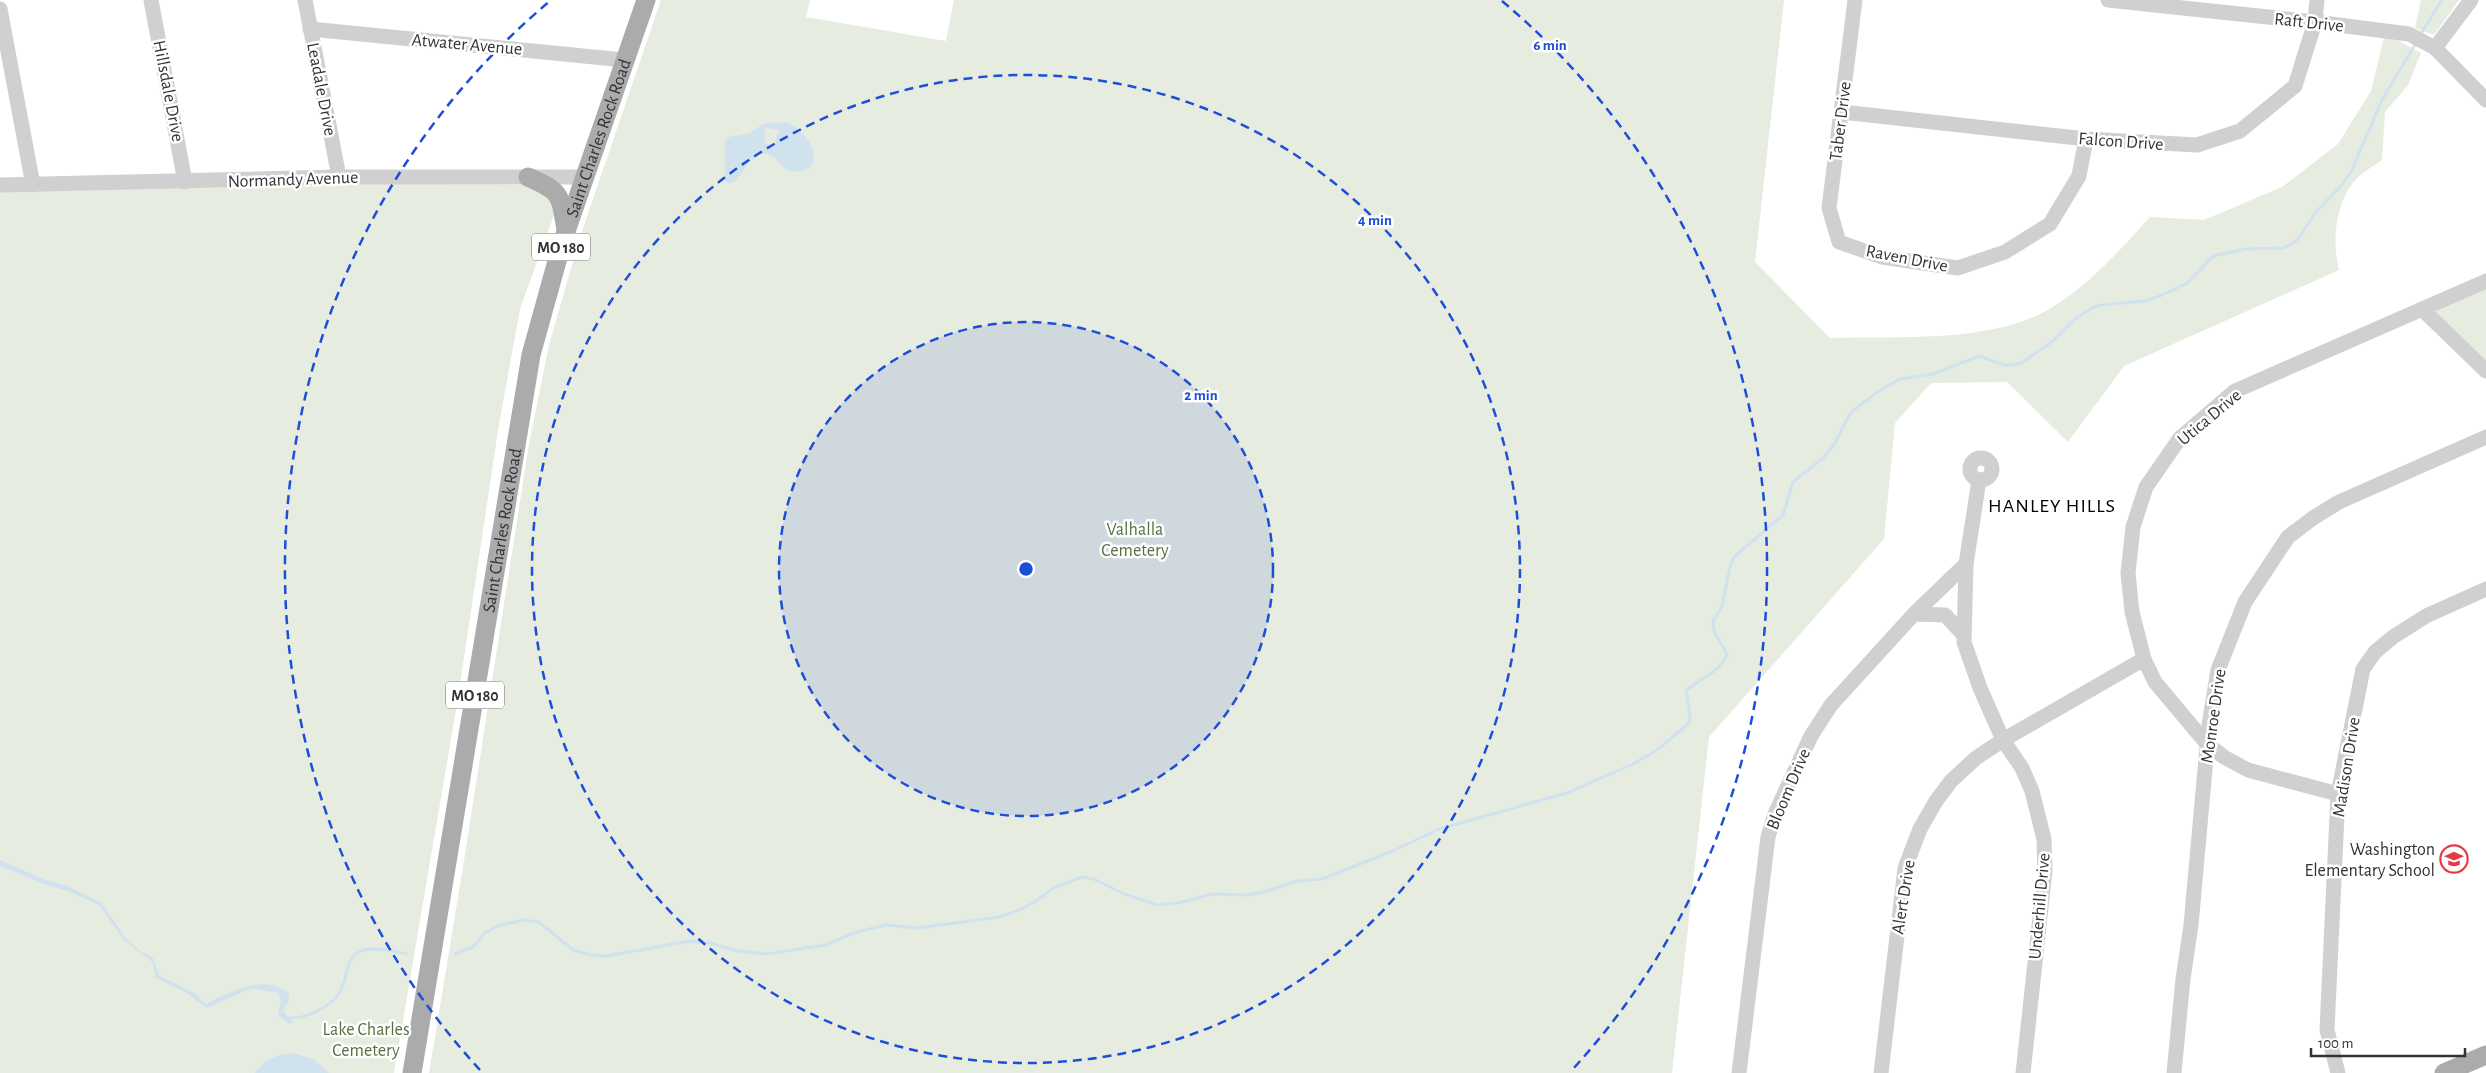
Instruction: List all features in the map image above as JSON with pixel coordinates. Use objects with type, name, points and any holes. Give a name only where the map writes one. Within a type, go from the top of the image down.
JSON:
[{"type":"main road","name":"Saint Charles Rock Road","points":[[412,1073],[482,657],[520,408],[543,306],[566,232],[646,0]]},
{"type":"main road","points":[[528,177],[552,187],[561,201],[566,232]]},
{"type":"main road","points":[[2444,1073],[2486,1054]]},
{"type":"street","name":"Hillsdale Drive","points":[[152,0],[186,182]]},
{"type":"street","name":"Leadale Drive","points":[[305,0],[339,177]]},
{"type":"street","name":"Taber Drive","points":[[1839,242],[1829,208],[1855,0]]},
{"type":"street","name":"Raft Drive","points":[[2108,0],[2409,34],[2430,45],[2486,100]]},
{"type":"street","name":"Falcon Drive","points":[[1842,112],[2086,139],[2192,146],[2240,131],[2295,86],[2315,22],[2317,0]]},
{"type":"street","points":[[2430,45],[2471,0]]},
{"type":"street","points":[[0,9],[33,184]]},
{"type":"street","name":"Atwater Avenue","points":[[310,29],[624,60]]},
{"type":"street","name":"Raven Drive","points":[[1839,242],[1882,257],[1958,268],[2004,252],[2050,224],[2079,176],[2086,139]]},
{"type":"street","name":"Normandy Avenue","points":[[0,185],[339,177],[585,177]]},
{"type":"street","name":"Utica Drive","points":[[2338,794],[2248,770],[2207,744],[2155,682],[2144,659],[2132,612],[2128,573],[2133,527],[2146,487],[2180,438],[2235,391],[2486,281]]},
{"type":"street","points":[[2422,309],[2486,371]]},
{"type":"street","name":"Monroe Drive","points":[[2174,1073],[2183,979],[2191,925],[2207,744],[2218,670],[2245,602],[2288,537],[2313,518],[2340,502],[2486,437]]},
{"type":"street","name":"Underhill Drive","points":[[1979,480],[1966,564],[1964,642],[1980,688],[2003,740],[2022,768],[2032,791],[2044,839],[2045,871],[2023,1073]]},
{"type":"street","name":"Bloom Drive","points":[[1739,1073],[1768,837],[1775,814],[1811,736],[1831,705],[1914,614],[1966,564]]},
{"type":"street","name":"Madison Drive","points":[[2338,1073],[2327,1021],[2338,794],[2363,669],[2376,652],[2393,637],[2426,616],[2486,589]]},
{"type":"street","name":"Underhill Drive","points":[[1914,614],[1945,615],[1964,635]]},
{"type":"street","name":"Alert Drive","points":[[1881,1073],[1905,868],[1912,847],[1936,801],[1952,781],[1976,758],[2003,740],[2144,659]]},
{"type":"green space","name":"Valhalla Cemetery","points":[[661,0],[810,0],[806,17],[946,41],[954,0],[1784,0],[1755,262],[1830,338],[1947,335],[1977,332],[2032,318],[2056,305],[2082,286],[2106,264],[2150,217],[2204,220],[2282,187],[2338,144],[2371,91],[2384,37],[2399,41],[2421,53],[2408,85],[2385,112],[2382,160],[2355,181],[2346,193],[2342,203],[2336,226],[2339,270],[2124,366],[2068,442],[2007,382],[1931,383],[1895,423],[1884,539],[1709,737],[1672,1073],[429,1073],[529,444],[549,345],[580,237]]},
{"type":"green space","points":[[2421,0],[2459,0],[2434,35],[2415,28]]},
{"type":"green space","name":"Lake Charles Cemetery","points":[[385,184],[533,185],[542,187],[556,209],[520,309],[499,424],[458,698],[394,1073],[0,1073],[0,190]]},
{"type":"green space","points":[[2486,287],[2486,361],[2435,314],[2437,310]]},
{"type":"water","points":[[785,122],[804,135],[814,153],[813,161],[809,167],[801,171],[788,171],[773,156],[758,155],[734,182],[729,183],[725,181],[725,140],[729,137],[750,133],[763,124]],"holes":[[[768,128],[779,130],[773,147],[765,143],[764,130]]]},
{"type":"water","points":[[0,860],[43,879],[65,885],[101,902],[124,936],[139,950],[153,958],[159,975],[196,994],[206,1004],[248,986],[259,984],[271,985],[281,988],[289,995],[289,1001],[283,1011],[293,1023],[290,1024],[278,1015],[281,1001],[278,993],[252,988],[206,1008],[187,993],[156,978],[152,962],[124,940],[99,905],[68,891],[44,884],[0,866]]},
{"type":"water","points":[[293,1053],[315,1060],[329,1073],[255,1073],[272,1058]]},
{"type":"waterway","points":[[2420,35],[2442,0]]},
{"type":"waterway","points":[[455,954],[473,947],[485,933],[497,926],[523,920],[539,922],[573,950],[591,955],[606,956],[690,941],[710,943],[738,951],[767,954],[825,945],[857,932],[886,925],[918,928],[999,917],[1035,902],[1055,887],[1082,877],[1094,879],[1124,894],[1157,905],[1178,903],[1213,894],[1248,895],[1298,881],[1322,879],[1395,850],[1439,829],[1567,793],[1633,764],[1657,750],[1689,723],[1690,714],[1686,691],[1714,671],[1727,655],[1716,635],[1713,621],[1722,606],[1730,567],[1734,557],[1783,515],[1793,482],[1822,459],[1833,446],[1851,412],[1879,391],[1900,379],[1933,374],[1979,356],[2004,365],[2015,365],[2023,362],[2054,340],[2075,319],[2092,308],[2101,305],[2145,301],[2160,296],[2187,283],[2213,256],[2246,249],[2284,248],[2293,243],[2299,238],[2315,213],[2342,185],[2352,170],[2382,100],[2416,43]]},
{"type":"waterway","points":[[287,1018],[311,1014],[333,1001],[342,988],[352,958],[361,951],[378,949],[407,954]]},
{"type":"place","name":"Washington Elementary School","points":[[2454,859]]},
{"type":"district","name":"HANLEY HILLS","points":[[2052,505]]}]
